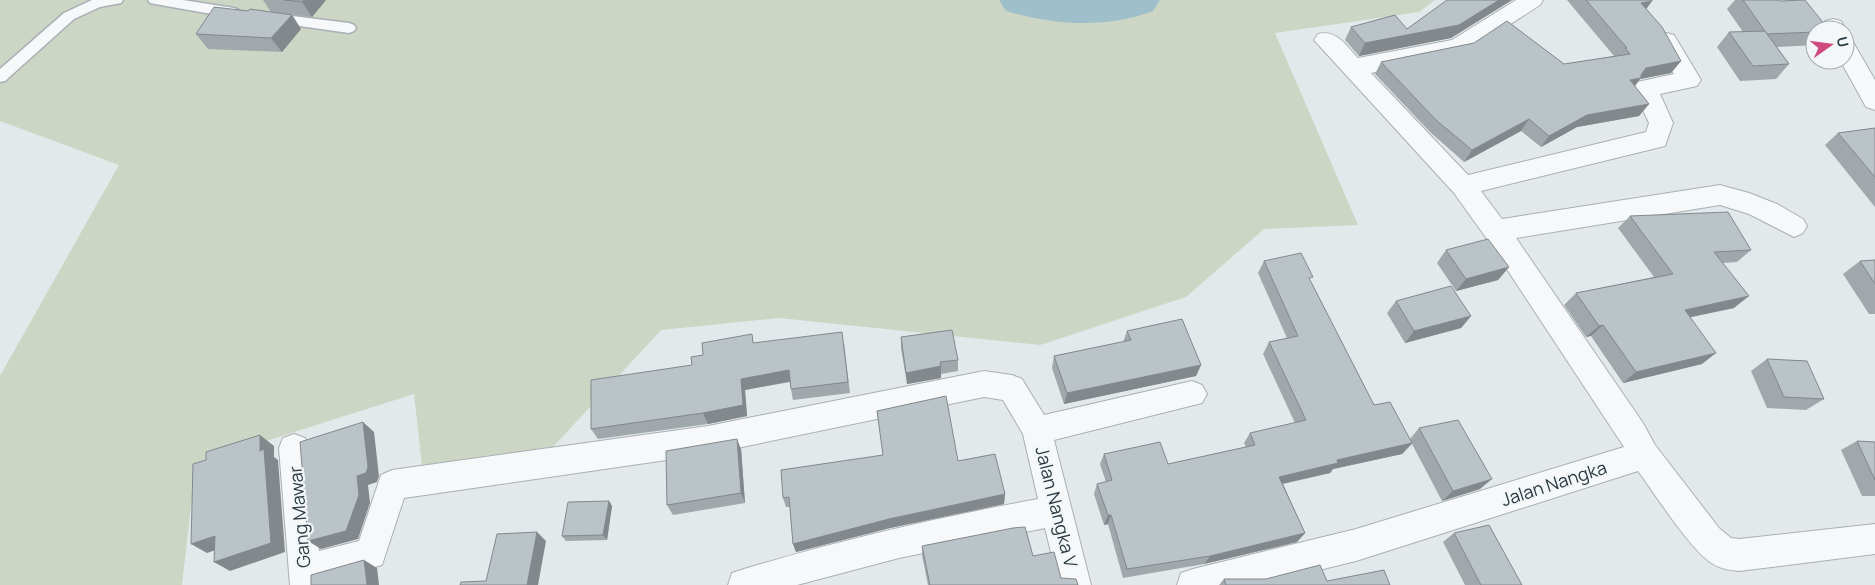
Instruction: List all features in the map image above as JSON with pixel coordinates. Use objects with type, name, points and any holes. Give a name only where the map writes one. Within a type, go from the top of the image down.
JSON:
[{"type":"street","points":[[1352,68],[1458,46],[1532,0]]},
{"type":"street","points":[[1326,40],[1437,156],[1463,186],[1496,231],[1632,433],[1644,455],[1708,539],[1724,553],[1739,555],[1871,547]]},
{"type":"street","points":[[1463,186],[1656,139],[1661,123],[1645,88],[1688,80],[1666,41]]},
{"type":"street","points":[[1855,66],[1875,101]]},
{"type":"street","points":[[1496,231],[1720,196],[1741,199],[1767,210],[1794,226]]},
{"type":"street","name":"Jalan Nangka V","points":[[305,578],[372,554],[392,485],[708,440],[984,384],[1012,388],[1037,430],[1075,585]]},
{"type":"street","points":[[1037,430],[1192,394]]},
{"type":"street","name":"Gang Mawar","points":[[294,448],[305,578]]},
{"type":"street","name":"Jalan Nangka","points":[[1193,585],[1356,544],[1644,455]]},
{"type":"street","points":[[744,585],[788,578],[941,532],[1057,511]]},
{"type":"lane","points":[[0,77],[69,16],[97,3],[116,0]]},
{"type":"lane","points":[[155,0],[247,15]]},
{"type":"lane","points":[[266,18],[349,28]]},
{"type":"green space","points":[[0,0],[1435,0],[1419,12],[1275,33],[1358,225],[1264,229],[1186,297],[1040,345],[779,318],[661,330],[542,459],[423,475],[414,394],[196,463],[182,585],[0,585],[0,376],[119,165],[0,121]]},
{"type":"building","points":[[284,0],[304,0],[302,2]]},
{"type":"building","points":[[1447,0],[1499,0],[1459,25],[1365,43],[1351,27],[1395,15],[1407,29]]},
{"type":"building","points":[[1586,0],[1652,0],[1641,3],[1662,27],[1681,61],[1646,68],[1641,78],[1630,80],[1649,104],[1587,115],[1549,136],[1529,119],[1472,150],[1437,121],[1381,62],[1474,43],[1507,21],[1564,64],[1630,54]]},
{"type":"building","points":[[1743,0],[1805,0],[1821,20],[1805,20],[1805,32],[1767,34]]},
{"type":"building","points":[[214,7],[248,11],[250,9],[292,15],[271,38],[196,34]]},
{"type":"building","points":[[1765,31],[1789,64],[1753,66],[1729,32]]},
{"type":"building","points":[[1875,128],[1875,177],[1838,133]]},
{"type":"building","points":[[1728,212],[1751,250],[1714,252],[1749,296],[1685,310],[1716,353],[1636,372],[1603,325],[1599,326],[1576,293],[1673,274],[1630,216]]},
{"type":"building","points":[[1488,239],[1509,267],[1466,279],[1446,250]]},
{"type":"building","points":[[1301,253],[1313,277],[1309,278],[1374,405],[1390,402],[1412,443],[1337,460],[1338,463],[1279,477],[1305,533],[1210,556],[1127,569],[1111,515],[1108,515],[1097,484],[1112,480],[1104,454],[1160,442],[1168,464],[1255,445],[1250,433],[1306,420],[1269,342],[1298,336],[1264,261]]},
{"type":"building","points":[[1875,260],[1875,284],[1860,261]]},
{"type":"building","points":[[1451,286],[1471,316],[1414,331],[1396,301]]},
{"type":"building","points":[[1182,319],[1201,365],[1067,393],[1054,356],[1131,340],[1127,331]]},
{"type":"building","points":[[952,330],[958,360],[940,362],[941,366],[906,373],[901,337]]},
{"type":"building","points":[[842,332],[848,382],[791,389],[789,370],[741,379],[743,405],[703,413],[591,429],[591,380],[692,365],[691,357],[703,355],[702,343],[752,334],[753,343]]},
{"type":"building","points":[[1767,359],[1807,361],[1824,399],[1784,397]]},
{"type":"building","points":[[946,396],[958,461],[995,454],[1005,494],[889,519],[793,544],[789,497],[783,498],[781,470],[883,455],[877,411]]},
{"type":"building","points":[[1458,420],[1492,479],[1453,491],[1419,428]]},
{"type":"building","points":[[363,422],[368,467],[366,473],[357,476],[359,495],[346,531],[308,541],[300,442]]},
{"type":"building","points":[[260,435],[260,451],[264,449],[271,543],[214,562],[215,536],[191,544],[193,464],[206,460],[206,452]]},
{"type":"building","points":[[737,439],[741,493],[667,505],[666,451]]},
{"type":"building","points":[[1857,441],[1875,442],[1875,480]]},
{"type":"building","points":[[609,501],[603,535],[562,536],[568,502]]},
{"type":"building","points":[[1489,525],[1522,585],[1481,585],[1454,533]]},
{"type":"building","points":[[1025,527],[1033,556],[1054,552],[1061,578],[1076,579],[1078,585],[930,585],[922,546]]},
{"type":"building","points":[[537,532],[527,585],[460,585],[461,582],[486,581],[497,534]]},
{"type":"building","points":[[364,560],[367,585],[311,585],[311,575]]},
{"type":"building","points":[[1320,565],[1327,581],[1384,570],[1390,585],[1226,585],[1224,579],[1266,579]]},
{"type":"waterway","points":[[1022,0],[1081,8],[1111,7],[1125,5],[1137,0]]}]
